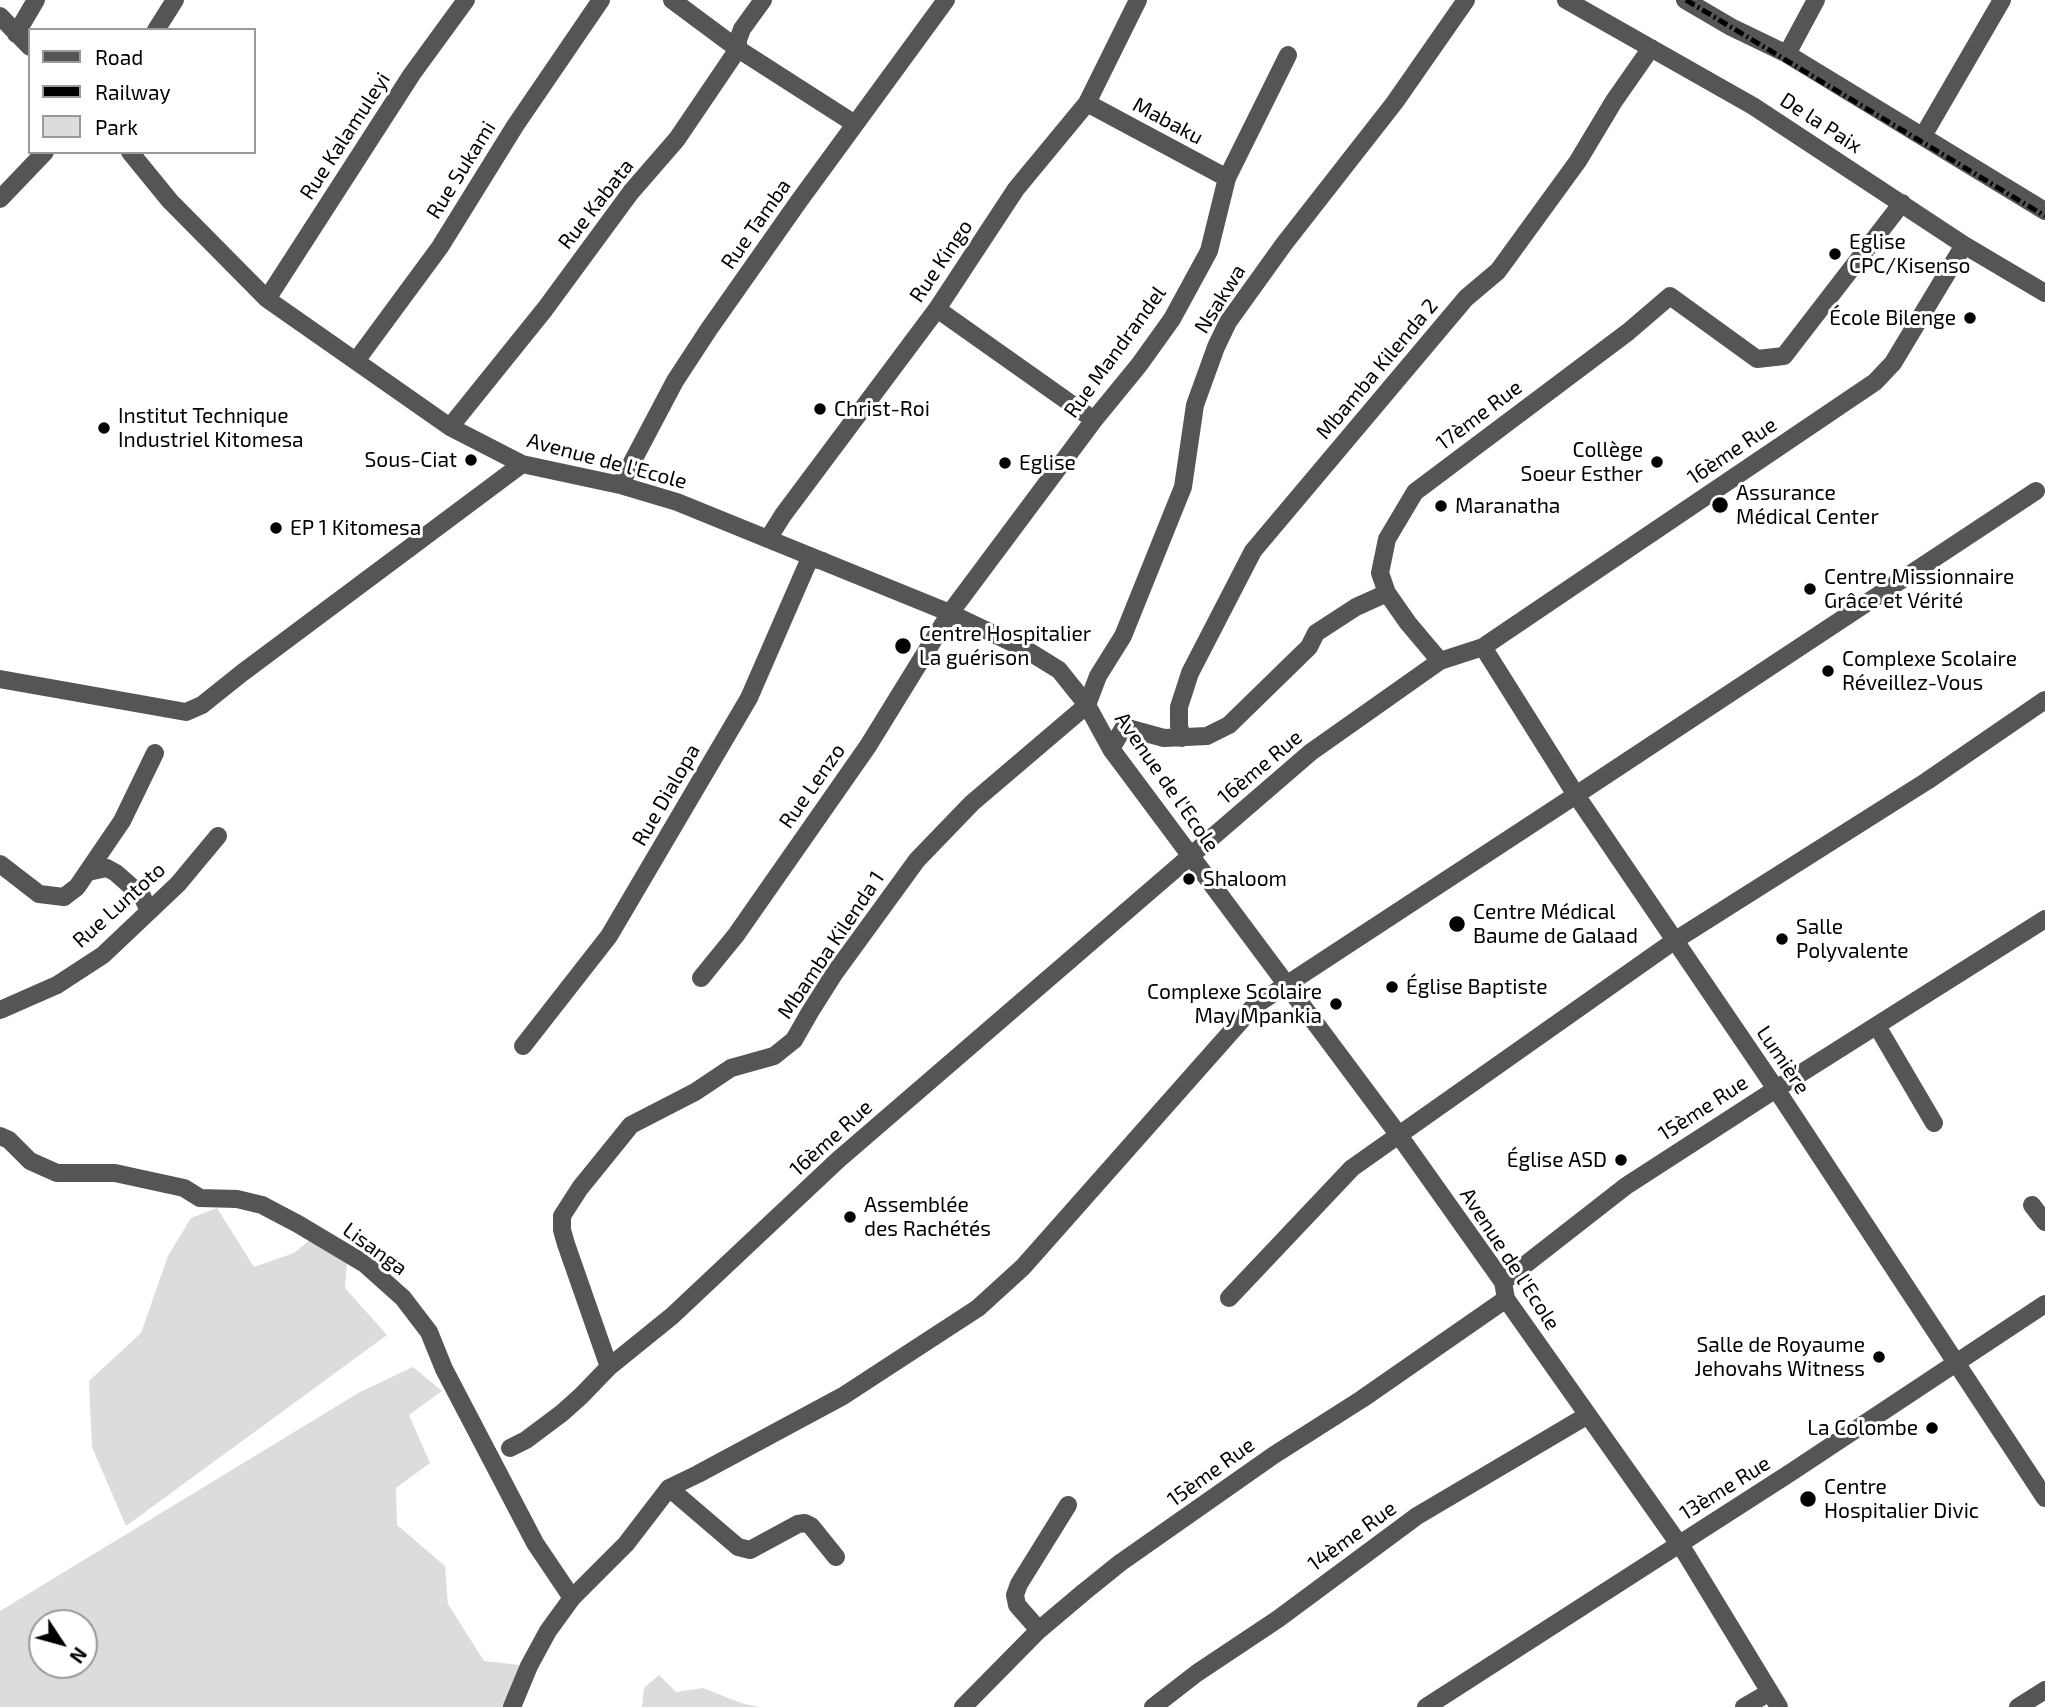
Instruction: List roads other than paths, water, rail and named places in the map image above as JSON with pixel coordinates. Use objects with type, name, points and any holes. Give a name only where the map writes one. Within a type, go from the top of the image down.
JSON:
[{"type":"street","points":[[16,34],[36,0]]},
{"type":"street","points":[[157,28],[175,0]]},
{"type":"street","name":"Rue Kalamuleyi","points":[[267,299],[412,74],[467,0]]},
{"type":"street","name":"Rue Sukami","points":[[356,360],[440,247],[515,126],[601,0]]},
{"type":"street","points":[[672,0],[738,49],[855,124]]},
{"type":"street","name":"Rue Kabata","points":[[450,427],[545,309],[631,192],[677,139],[738,49],[742,29],[763,0]]},
{"type":"street","name":"Rue Tamba","points":[[620,485],[682,370],[946,0]]},
{"type":"street","name":"Rue Kingo","points":[[768,539],[783,515],[937,309],[1016,189],[1087,103],[1138,0]]},
{"type":"street","name":"Nsakwa","points":[[1087,705],[1098,676],[1124,636],[1183,487],[1195,405],[1228,322],[1299,223],[1395,102],[1466,0]]},
{"type":"street","name":"De la Paix","points":[[1566,0],[1753,106],[1964,245],[2045,293]]},
{"type":"street","points":[[1685,0],[1731,27],[1787,54],[2045,211]]},
{"type":"street","points":[[1787,54],[1816,0]]},
{"type":"street","points":[[1923,135],[2002,0]]},
{"type":"street","points":[[0,16],[28,45]]},
{"type":"street","name":"Mbamba Kilenda 2","points":[[1182,738],[1179,707],[1191,673],[1253,551],[1466,298],[1498,271],[1578,160],[1651,48]]},
{"type":"street","name":"Rue Mandrandel","points":[[950,613],[1094,420],[1139,365],[1178,307],[1209,251],[1227,178],[1288,55]]},
{"type":"street","name":"Mabaku","points":[[1087,103],[1227,178]]},
{"type":"street","points":[[0,199],[43,154]]},
{"type":"street","name":"Avenue de l'Ecole","points":[[132,154],[170,201],[267,299],[450,427],[522,464],[620,485],[677,502],[950,613],[1026,649],[1059,670],[1087,705],[1111,749],[1398,1134],[1588,1415],[1679,1544],[1774,1699]]},
{"type":"street","name":"17ème Rue","points":[[1387,593],[1380,573],[1387,539],[1415,492],[1628,332],[1670,296],[1757,359],[1784,356],[1902,202]]},
{"type":"street","name":"16ème Rue","points":[[510,1448],[526,1440],[562,1413],[609,1367],[672,1317],[849,1151],[1311,752],[1440,661],[1483,647],[1875,382],[1893,363],[1964,245]]},
{"type":"street","points":[[937,309],[1094,420]]},
{"type":"street","points":[[0,679],[186,712],[202,705],[522,464]]},
{"type":"street","points":[[512,1707],[529,1666],[548,1631],[572,1598],[626,1544],[669,1488],[842,1396],[978,1308],[1023,1267],[1254,1006],[2036,491]]},
{"type":"street","name":"Rue Dialopa","points":[[523,1046],[609,936],[749,698],[810,558],[823,561]]},
{"type":"street","points":[[1111,749],[1124,727],[1164,738],[1182,738],[1207,736],[1229,725],[1309,646],[1317,633],[1356,607],[1387,593],[1440,661]]},
{"type":"street","name":"Rue Lenzo","points":[[701,978],[736,935],[868,746],[950,613]]},
{"type":"street","name":"Lumière","points":[[1483,647],[1576,796],[1776,1089],[2045,1498]]},
{"type":"street","points":[[1229,1298],[1352,1168],[1398,1134],[1674,941],[1927,780],[2045,700]]},
{"type":"street","name":"Mbamba Kilenda 1","points":[[609,1367],[562,1230],[562,1216],[580,1188],[631,1125],[695,1092],[731,1068],[774,1056],[794,1040],[834,974],[917,860],[972,803],[1087,705]]},
{"type":"street","points":[[0,864],[39,894],[64,897],[77,887],[122,821],[155,752]]},
{"type":"street","name":"Rue Luntoto","points":[[0,1010],[57,985],[103,955],[178,884],[218,836]]},
{"type":"street","points":[[88,872],[107,868],[116,873],[142,896],[149,911]]},
{"type":"street","name":"15ème Rue","points":[[963,1707],[1039,1630],[1120,1563],[1274,1455],[1362,1399],[1504,1291],[1626,1186],[2045,919]]},
{"type":"street","points":[[1877,1026],[1934,1123]]},
{"type":"street","name":"Lisanga","points":[[0,1136],[9,1140],[30,1161],[57,1173],[115,1172],[184,1188],[200,1198],[237,1199],[262,1205],[299,1224],[365,1265],[403,1298],[429,1332],[444,1369],[535,1543],[572,1598]]},
{"type":"street","points":[[2032,1205],[2045,1222]]},
{"type":"street","name":"13ème Rue","points":[[1426,1707],[2045,1304]]},
{"type":"street","name":"14ème Rue","points":[[1153,1707],[1417,1517],[1588,1415]]},
{"type":"street","points":[[669,1488],[738,1548],[750,1550],[798,1524],[805,1523],[836,1557]]},
{"type":"street","points":[[1039,1630],[1017,1605],[1015,1595],[1019,1584],[1068,1505]]},
{"type":"street","points":[[2018,1707],[2045,1690]]},
{"type":"street","points":[[1744,1707],[1774,1699]]},
{"type":"railway","points":[[1686,0],[2045,216]]},
{"type":"place","name":"Eglise CPC/Kisenso","points":[[1835,254]]},
{"type":"place","name":"École Bilenge","points":[[1970,318]]},
{"type":"place","name":"Christ-Roi","points":[[820,409]]},
{"type":"place","name":"Institut Technique Industriel Kitomesa","points":[[104,428]]},
{"type":"place","name":"Sous-Ciat","points":[[471,460]]},
{"type":"place","name":"Collège Soeur Esther","points":[[1657,462]]},
{"type":"place","name":"Eglise","points":[[1005,463]]},
{"type":"place","name":"Assurance Médical Center","points":[[1720,505]]},
{"type":"place","name":"Maranatha","points":[[1441,506]]},
{"type":"place","name":"EP 1 Kitomesa","points":[[276,528]]},
{"type":"place","name":"Centre Missionnaire Grâce et Vérité","points":[[1810,589]]},
{"type":"place","name":"Centre Hospitalier La guérison","points":[[903,646]]},
{"type":"place","name":"Complexe Scolaire Réveillez-Vous","points":[[1828,671]]},
{"type":"place","name":"Shaloom","points":[[1189,879]]},
{"type":"place","name":"Centre Médical Baume de Galaad","points":[[1457,924]]},
{"type":"place","name":"Salle Polyvalente","points":[[1782,939]]},
{"type":"place","name":"Église Baptiste","points":[[1392,987]]},
{"type":"place","name":"Complexe Scolaire May Mpankia","points":[[1336,1004]]},
{"type":"place","name":"Église ASD","points":[[1621,1160]]},
{"type":"place","name":"Assemblée des Rachétés","points":[[850,1217]]},
{"type":"place","name":"Salle de Royaume Jehovahs Witness","points":[[1879,1357]]},
{"type":"place","name":"La Colombe","points":[[1932,1428]]},
{"type":"place","name":"Centre Hospitalier Divic","points":[[1808,1499]]}]
